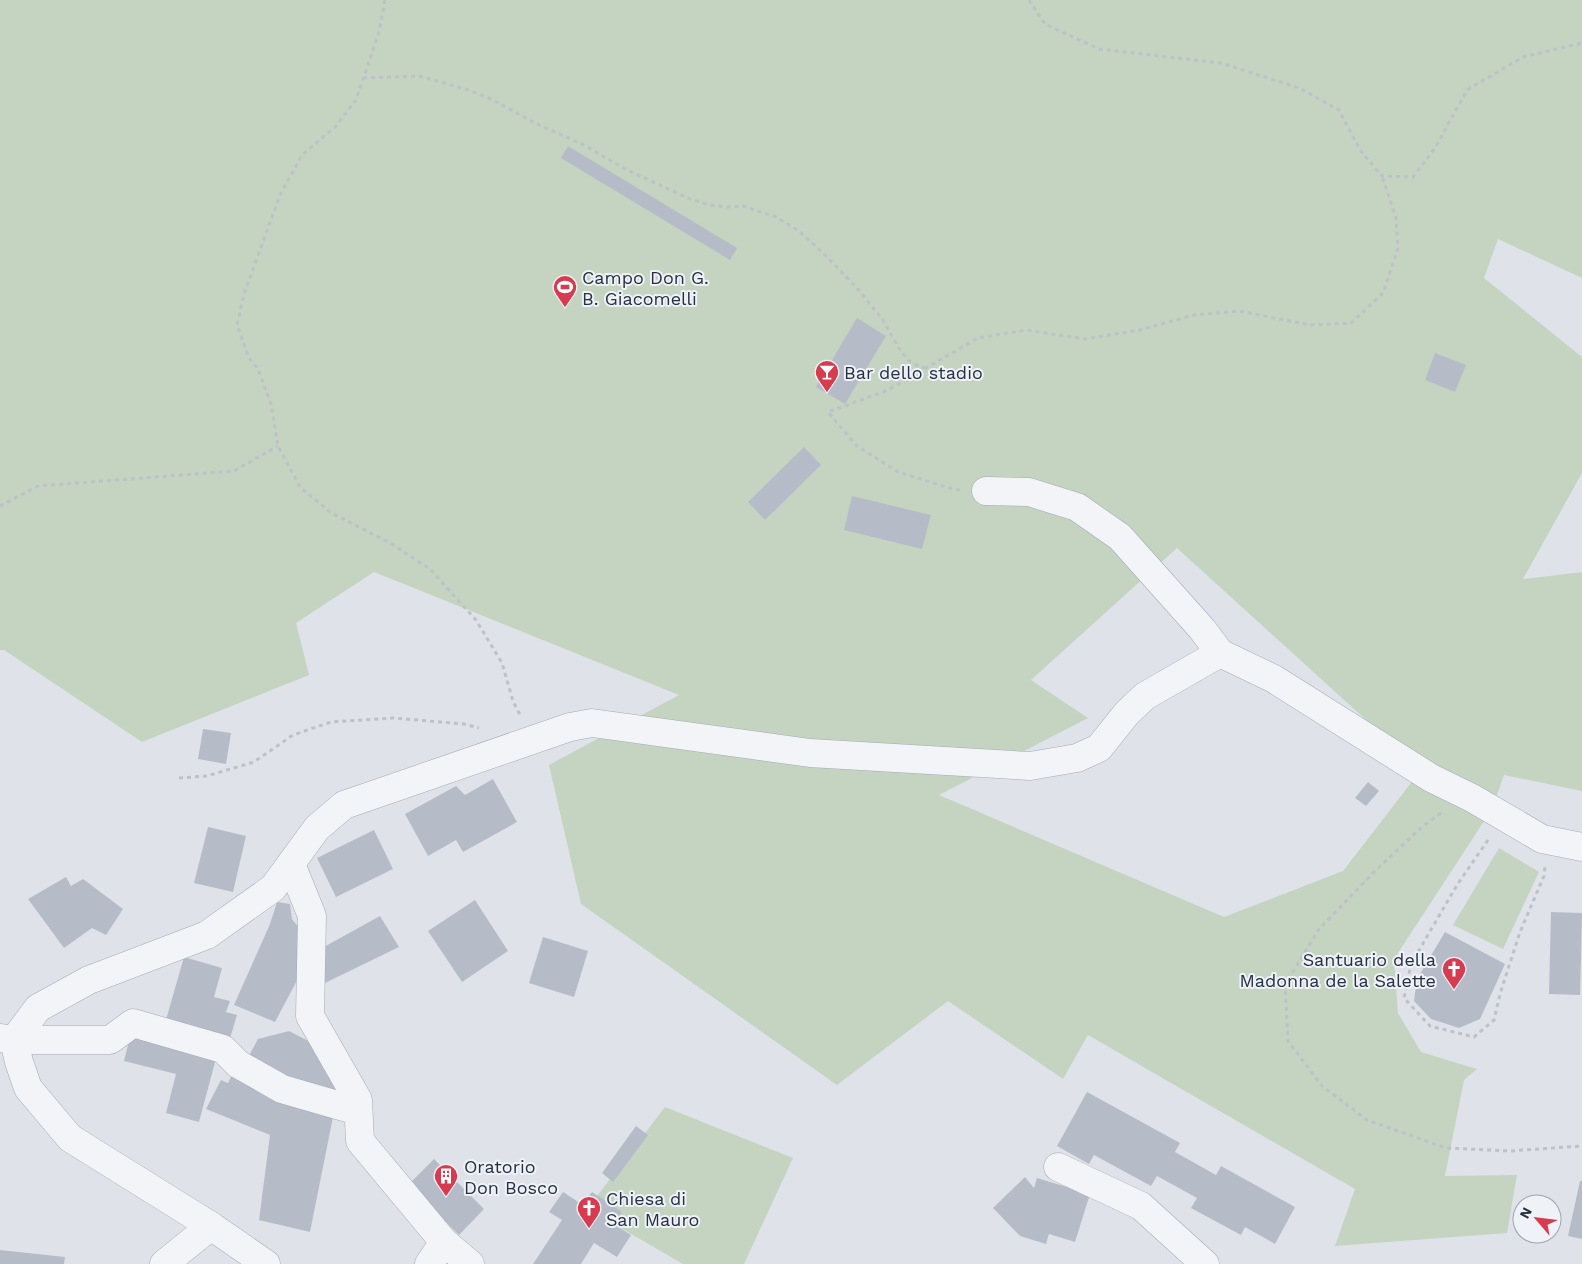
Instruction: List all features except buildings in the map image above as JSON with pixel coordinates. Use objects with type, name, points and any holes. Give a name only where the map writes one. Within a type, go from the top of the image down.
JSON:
[{"type":"street","points":[[986,491],[1029,492],[1077,507],[1120,538],[1202,629],[1220,653],[1274,679],[1431,778],[1472,798],[1542,839],[1582,847]]},
{"type":"street","points":[[4,1039],[38,1008],[89,980],[207,935],[273,888],[317,828],[344,805],[570,727],[592,723],[810,753],[1030,766],[1077,758],[1099,748],[1145,696],[1220,653]]},
{"type":"street","points":[[291,864],[312,916],[310,1016],[358,1100],[360,1140],[444,1242],[470,1264]]},
{"type":"street","points":[[4,1039],[110,1040],[133,1023],[222,1049],[238,1064],[282,1089],[358,1111]]},
{"type":"street","points":[[4,1039],[18,1062],[28,1088],[70,1138],[210,1226],[266,1264]]},
{"type":"street","points":[[1058,1167],[1141,1206],[1205,1264]]},
{"type":"street","points":[[164,1264],[210,1226]]},
{"type":"street","points":[[429,1264],[444,1242]]},
{"type":"path","points":[[386,0],[379,32],[356,100],[335,127],[302,155],[280,195],[244,294],[237,325],[249,358],[258,370],[271,404],[278,446],[300,487],[330,512],[390,543],[430,569],[476,620],[502,663],[513,701],[533,740]]},
{"type":"path","points":[[986,491],[953,489],[898,472],[857,446],[828,412],[888,390],[978,338],[1026,330],[1085,339],[1140,330],[1194,315],[1239,311],[1310,325],[1351,323],[1383,294],[1398,248],[1396,218],[1382,176],[1360,150],[1340,110],[1299,88],[1221,62],[1099,49],[1045,24],[1029,0]]},
{"type":"path","points":[[1382,176],[1413,177],[1435,148],[1467,90],[1523,57],[1582,43]]},
{"type":"path","points":[[363,78],[419,76],[469,90],[584,145],[623,168],[690,199],[727,208],[743,206],[776,217],[799,232],[825,255],[857,288],[883,320],[898,347],[908,360],[924,368]]},
{"type":"path","points":[[0,506],[38,486],[234,471],[278,446]]},
{"type":"path","points":[[179,778],[207,776],[254,762],[293,735],[331,722],[393,718],[464,724],[482,728]]},
{"type":"path","points":[[1472,798],[1454,803],[1423,826],[1376,870],[1319,929],[1284,985],[1288,1041],[1322,1086],[1367,1120],[1446,1148],[1510,1151],[1582,1146]]},
{"type":"path","points":[[1504,817],[1457,886],[1411,964],[1404,998],[1430,1026],[1474,1037],[1494,1020],[1500,994],[1520,932],[1544,876],[1545,858],[1542,839]]},
{"type":"green space","points":[[0,0],[1582,0],[1582,278],[1498,239],[1484,278],[1582,357],[1582,473],[1523,579],[1582,572],[1582,791],[1504,775],[1492,809],[1394,959],[1398,1013],[1421,1052],[1477,1069],[1464,1080],[1445,1176],[1517,1175],[1514,1194],[1512,1194],[1507,1233],[1335,1246],[1355,1189],[1088,1035],[1063,1079],[948,1001],[837,1085],[581,904],[549,765],[679,695],[374,572],[296,623],[309,675],[142,742],[4,650],[0,650]],"holes":[[[1177,548],[1421,770],[1343,871],[1224,917],[939,795],[1088,718],[1031,680]]]},
{"type":"green space","points":[[1499,848],[1539,872],[1503,949],[1453,925]]},
{"type":"green space","points":[[665,1107],[793,1158],[744,1264],[683,1264],[614,1224],[597,1196]]},
{"type":"place","name":"Campo Don G. B. Giacomelli","points":[[565,308]]},
{"type":"place","name":"Bar dello stadio","points":[[827,393]]},
{"type":"place","name":"Santuario della Madonna de la Salette","points":[[1454,990]]},
{"type":"place","name":"Oratorio Don Bosco","points":[[446,1197]]},
{"type":"place","name":"Chiesa di San Mauro","points":[[589,1229]]}]
